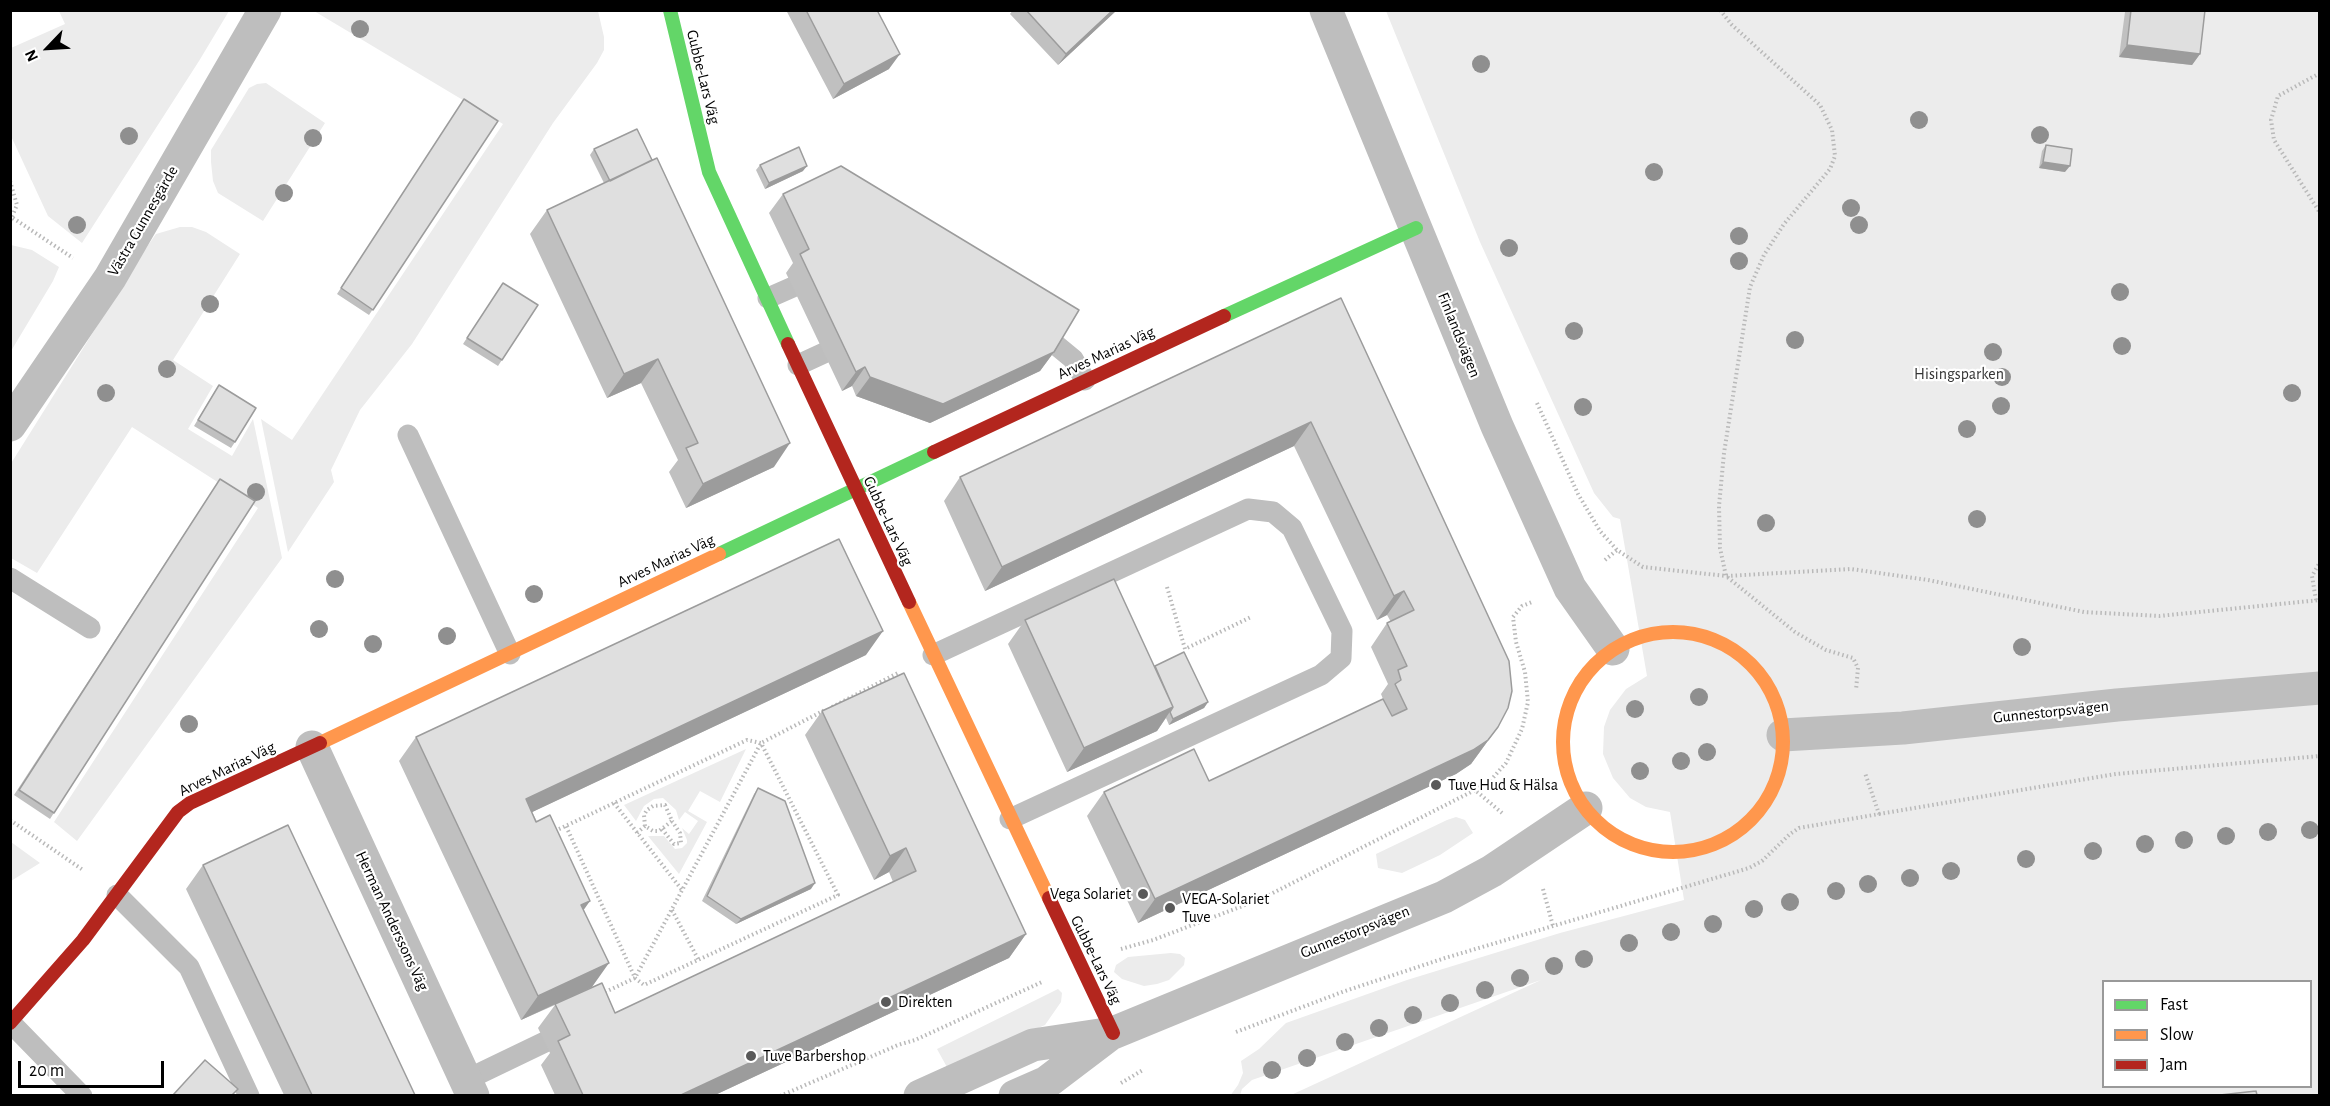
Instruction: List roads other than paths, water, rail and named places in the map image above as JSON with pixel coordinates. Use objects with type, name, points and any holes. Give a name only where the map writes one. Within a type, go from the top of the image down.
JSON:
[{"type":"street","name":"Västra Gunnesgärde","points":[[10,425],[110,278],[265,10]]},
{"type":"street","name":"Gubbe-Lars Väg","points":[[670,10],[709,172],[855,489],[1113,1033]]},
{"type":"street","name":"Finlandsvägen","points":[[1326,10],[1497,426],[1570,588],[1613,649]]},
{"type":"street","name":"Arves Marias Väg","points":[[11,1023],[83,940],[178,812],[190,803],[510,654],[1085,380],[1416,228]]},
{"type":"street","points":[[1657,632],[1681,632],[1704,636],[1726,645],[1746,659],[1762,676],[1774,697],[1783,735],[1780,768],[1773,790],[1760,810],[1743,827],[1723,840],[1700,849],[1677,852],[1653,850],[1631,844],[1610,832],[1586,808],[1568,775],[1563,728],[1569,704],[1579,683],[1595,664],[1613,649],[1634,638],[1657,632]]},
{"type":"street","name":"Gunnestorpsvägen","points":[[1783,735],[1914,727],[2117,705],[2319,688]]},
{"type":"street","name":"Herman Anderssons Väg","points":[[312,747],[469,1088]]},
{"type":"street","name":"Gunnestorpsvägen","points":[[920,1095],[1033,1045],[1113,1033],[1444,897],[1492,871],[1586,808]]},
{"type":"street","name":"Gunnestorpsvägen","points":[[1015,1095],[1047,1082],[1113,1033]]},
{"type":"lane","points":[[768,298],[793,287]]},
{"type":"lane","points":[[1056,345],[1073,359],[1085,380]]},
{"type":"lane","points":[[798,365],[824,353]]},
{"type":"lane","points":[[408,435],[510,654]]},
{"type":"lane","points":[[933,655],[1248,509],[1273,512],[1293,528],[1342,631],[1341,658],[1320,675],[1010,819]]},
{"type":"lane","points":[[10,578],[90,628]]},
{"type":"lane","points":[[117,895],[189,967],[249,1095]]},
{"type":"lane","points":[[11,1023],[82,1095]]},
{"type":"lane","points":[[469,1088],[545,1042]]},
{"type":"place","name":"Tuve Hud & Hälsa","points":[[1436,785]]},
{"type":"place","name":"Vega Solariet","points":[[1143,894]]},
{"type":"place","name":"VEGA-Solariet Tuve","points":[[1170,908]]},
{"type":"place","name":"Direkten","points":[[886,1002]]},
{"type":"place","name":"Tuve Barbershop","points":[[751,1056]]},
{"type":"park label","name":"Hisingsparken","points":[[1959,374]]}]
